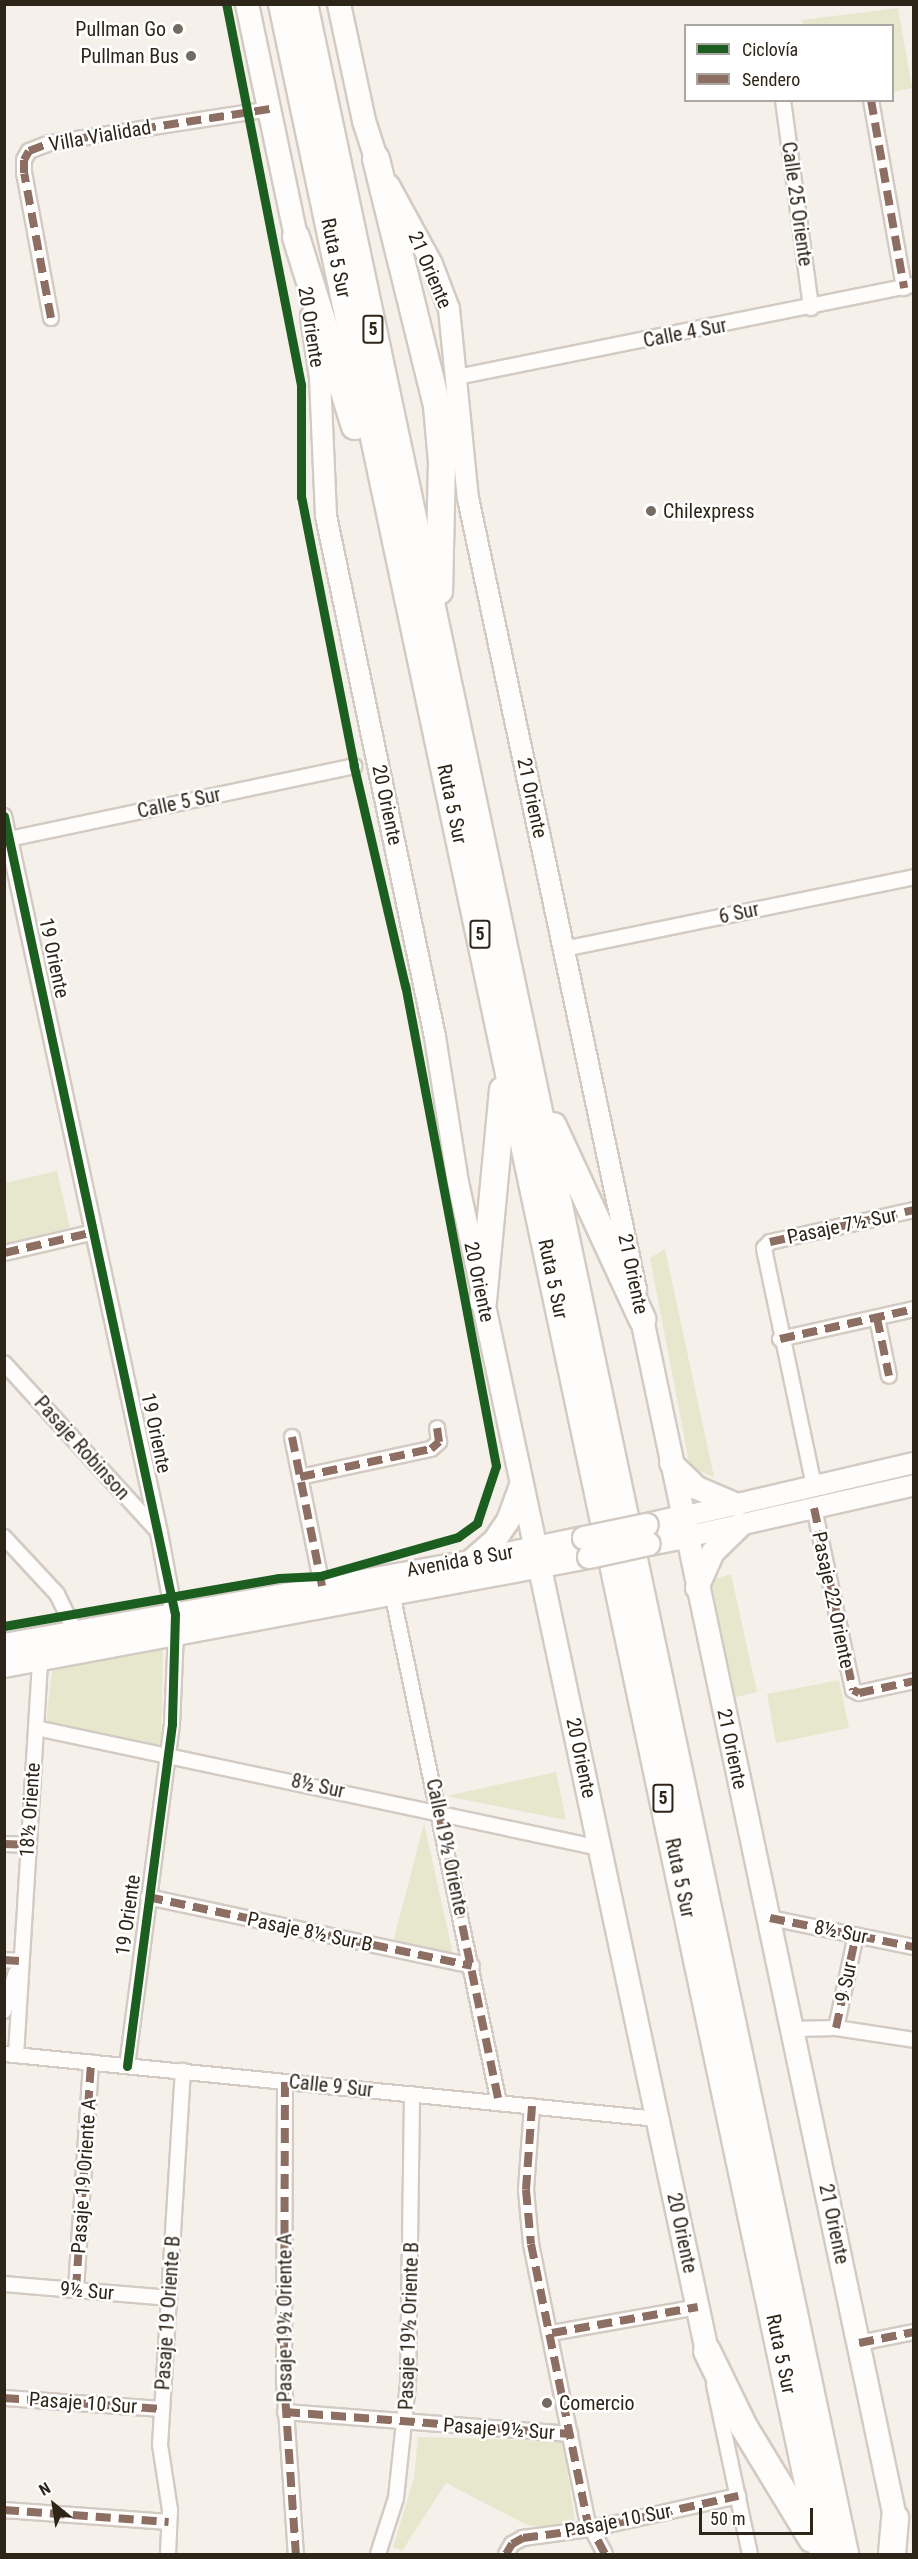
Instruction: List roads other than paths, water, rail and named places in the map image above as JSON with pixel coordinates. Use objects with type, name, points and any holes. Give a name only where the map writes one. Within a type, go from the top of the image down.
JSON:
[{"type":"highway","name":"Ruta 5 Sur","points":[[282,4],[821,2554]]},
{"type":"highway","name":"Ruta 5 Sur","points":[[304,4],[845,2554]]},
{"type":"highway","points":[[376,159],[405,268],[440,425],[442,654]]},
{"type":"highway","points":[[297,237],[328,331],[365,461],[395,541]]},
{"type":"highway","points":[[483,1301],[485,1251],[502,1131],[502,1042]]},
{"type":"highway","points":[[528,1065],[562,1148],[642,1319]]},
{"type":"highway","points":[[707,2350],[744,2427],[788,2494],[821,2554]]},
{"type":"highway","points":[[892,2554],[896,2518]]},
{"type":"main road","name":"21 Oriente","points":[[339,4],[364,121],[376,159],[441,286],[452,324],[468,498],[684,1527],[770,1918],[896,2518]]},
{"type":"main road","name":"20 Oriente","points":[[245,9],[270,109],[297,237],[320,378],[326,516],[435,1037],[458,1182],[707,2350]]},
{"type":"main road","points":[[671,1463],[697,1488],[739,1515],[713,1552],[697,1588]]},
{"type":"main road","name":"Avenida 8 Sur","points":[[739,1515],[814,1486],[914,1463]]},
{"type":"main road","points":[[469,1562],[495,1540],[508,1521],[522,1484]]},
{"type":"main road","name":"Avenida 8 Sur","points":[[4,1645],[75,1631],[176,1623],[392,1593],[538,1557],[739,1515],[814,1508],[914,1485]]},
{"type":"main road","name":"Avenida 8 Sur","points":[[4,1666],[40,1659],[322,1586],[469,1562],[538,1557]]},
{"type":"street","name":"Calle 25 Oriente","points":[[783,102],[811,308]]},
{"type":"street","points":[[871,102],[909,286]]},
{"type":"street","name":"Villa Vialidad","points":[[51,318],[24,173],[24,160],[29,151],[50,143],[270,109]]},
{"type":"street","name":"Calle 4 Sur","points":[[457,377],[811,308],[909,286]]},
{"type":"street","name":"Calle 5 Sur","points":[[7,839],[354,766]]},
{"type":"street","name":"19 Oriente","points":[[4,816],[7,839],[159,1533],[176,1623],[168,1754],[127,2066]]},
{"type":"street","name":"6 Sur","points":[[564,949],[914,877]]},
{"type":"street","name":"Pasaje 7½ Sur","points":[[780,1339],[763,1256],[770,1242],[914,1210]]},
{"type":"street","points":[[4,1253],[94,1232]]},
{"type":"street","points":[[814,1486],[780,1339],[914,1309]]},
{"type":"street","points":[[877,1318],[889,1376]]},
{"type":"street","name":"Pasaje Robinson","points":[[4,1363],[159,1533]]},
{"type":"street","points":[[300,1477],[431,1449],[439,1442],[437,1428]]},
{"type":"street","points":[[292,1437],[322,1586]]},
{"type":"street","name":"Pasaje 22 Oriente","points":[[814,1508],[855,1692],[914,1681]]},
{"type":"street","points":[[4,1537],[57,1594],[75,1631]]},
{"type":"street","name":"Calle 19½ Oriente","points":[[392,1593],[499,2103]]},
{"type":"street","name":"18½ Oriente","points":[[10,2054],[20,1961],[40,1659]]},
{"type":"street","name":"8½ Sur","points":[[36,1728],[168,1754],[600,1848]]},
{"type":"street","points":[[4,1844],[27,1845]]},
{"type":"street","name":"Pasaje 8½ Sur B","points":[[148,1897],[472,1966]]},
{"type":"street","name":"8½ Sur","points":[[770,1918],[914,1947]]},
{"type":"street","name":"9 Sur","points":[[836,2028],[856,1935]]},
{"type":"street","points":[[4,1960],[20,1961]]},
{"type":"street","name":"18½ Oriente","points":[[4,2011],[20,1961]]},
{"type":"street","name":"9 Sur","points":[[793,2029],[836,2028],[914,2040]]},
{"type":"street","name":"Calle 9 Sur","points":[[10,2054],[658,2119]]},
{"type":"street","name":"Pasaje 19 Oriente A","points":[[76,2289],[92,2062]]},
{"type":"street","name":"Pasaje 19 Oriente B","points":[[168,2554],[170,2522],[160,2456],[183,2071]]},
{"type":"street","name":"Pasaje 19½ Oriente A","points":[[285,2082],[285,2412],[296,2554]]},
{"type":"street","name":"Pasaje 19½ Oriente B","points":[[378,2554],[396,2498],[405,2423],[411,2304],[412,2094]]},
{"type":"street","points":[[532,2106],[526,2207],[590,2529],[605,2554]]},
{"type":"street","name":"9½ Sur","points":[[4,2284],[169,2298]]},
{"type":"street","points":[[552,2333],[698,2307]]},
{"type":"street","points":[[859,2343],[914,2332]]},
{"type":"street","name":"20 Oriente","points":[[707,2350],[750,2554]]},
{"type":"street","name":"Pasaje 10 Sur","points":[[4,2398],[162,2409]]},
{"type":"street","name":"Pasaje 9½ Sur","points":[[285,2412],[570,2434]]},
{"type":"street","name":"Pasaje 10 Sur","points":[[506,2554],[512,2544],[523,2538],[590,2529],[738,2496]]},
{"type":"street","points":[[4,2510],[170,2522]]},
{"type":"street","name":"21 Oriente","points":[[896,2518],[903,2554]]},
{"type":"place","name":"Pullman Go","points":[[178,29]]},
{"type":"place","name":"Pullman Bus","points":[[191,56]]},
{"type":"place","name":"Chilexpress","points":[[651,511]]},
{"type":"place","name":"Comercio","points":[[547,2403]]}]
